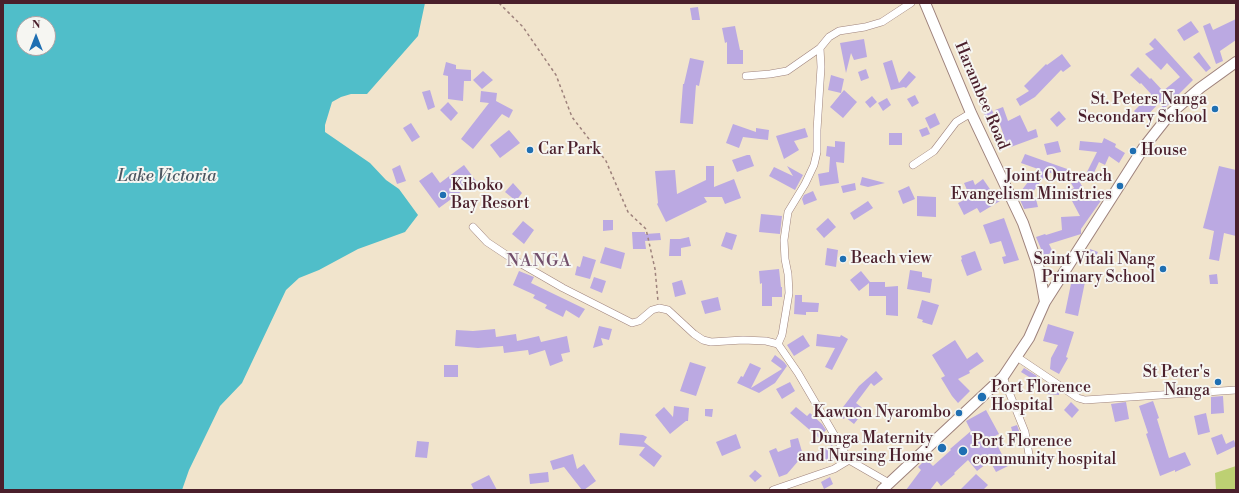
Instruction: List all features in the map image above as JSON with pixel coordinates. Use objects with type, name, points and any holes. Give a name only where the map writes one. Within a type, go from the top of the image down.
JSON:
[{"type":"main road","name":"Harambee Road","points":[[925,3],[971,113],[1023,223],[1039,269],[1045,302]]},
{"type":"main road","points":[[886,487],[1002,377],[1029,338],[1045,302],[1113,198],[1144,147],[1170,114],[1200,88],[1236,62]]},
{"type":"street","points":[[746,76],[787,71],[820,48],[828,37],[839,31],[866,27],[882,22],[911,3]]},
{"type":"street","points":[[778,344],[784,328],[789,293],[784,240],[788,212],[806,184],[814,165],[817,152],[821,67],[820,48]]},
{"type":"street","points":[[913,165],[934,151],[956,122],[971,113]]},
{"type":"street","points":[[473,227],[487,242],[511,258],[562,288],[632,323],[639,321],[652,310],[659,308],[668,310],[694,334],[703,340],[711,342],[743,340],[766,341],[778,344],[802,379],[849,460],[886,487]]},
{"type":"street","points":[[1017,357],[1078,398],[1085,400],[1236,390]]},
{"type":"street","points":[[1002,377],[1025,432],[1030,460]]},
{"type":"street","points":[[773,490],[834,469],[849,460]]},
{"type":"path","points":[[499,3],[522,27],[556,75],[572,117],[606,161],[628,212],[646,229],[655,269],[659,308]]},
{"type":"green space","points":[[1236,466],[1236,490],[1216,490],[1215,473]]},
{"type":"water","name":"Lake Victoria","points":[[3,3],[425,3],[418,36],[367,94],[351,94],[332,102],[325,125],[325,132],[370,163],[386,180],[399,189],[418,215],[405,232],[358,249],[319,270],[299,278],[286,290],[242,383],[220,406],[189,470],[182,490],[3,490]]},
{"type":"building","points":[[698,7],[700,20],[692,20],[690,8]]},
{"type":"building","points":[[1236,19],[1236,40],[1220,51],[1223,61],[1216,64],[1203,26],[1210,23],[1213,30]]},
{"type":"building","points":[[1191,21],[1199,32],[1184,41],[1177,30]]},
{"type":"building","points":[[735,26],[740,50],[743,50],[743,64],[727,64],[727,42],[725,43],[722,28]]},
{"type":"building","points":[[1155,38],[1193,80],[1164,109],[1159,103],[1143,120],[1134,111],[1151,94],[1141,83],[1140,84],[1130,75],[1138,67],[1163,91],[1180,77],[1167,63],[1161,70],[1145,54],[1154,49],[1149,44]]},
{"type":"building","points":[[864,39],[867,57],[854,60],[851,53],[846,73],[840,43]]},
{"type":"building","points":[[1199,52],[1211,68],[1206,72],[1193,57]]},
{"type":"building","points":[[1062,54],[1071,66],[1063,72],[1061,70],[1035,97],[1020,106],[1016,99],[1029,91],[1024,86],[1046,64],[1047,65]]},
{"type":"building","points":[[690,58],[704,61],[699,86],[696,85],[693,124],[680,123],[683,84]]},
{"type":"building","points":[[892,60],[899,83],[909,71],[916,77],[906,88],[904,87],[891,90],[883,63]]},
{"type":"building","points":[[446,62],[456,65],[456,69],[471,70],[471,81],[464,81],[463,101],[448,99],[448,76],[443,75]]},
{"type":"building","points":[[866,69],[869,78],[861,81],[858,72]]},
{"type":"building","points":[[483,71],[493,80],[482,89],[473,80]]},
{"type":"building","points":[[831,75],[844,79],[841,93],[828,90]]},
{"type":"building","points":[[430,90],[435,107],[428,110],[422,92]]},
{"type":"building","points":[[844,90],[857,102],[843,118],[830,107]]},
{"type":"building","points":[[481,91],[497,93],[496,101],[513,110],[509,118],[502,114],[473,149],[461,139],[489,103],[480,102]]},
{"type":"building","points":[[915,95],[919,103],[912,107],[907,99]]},
{"type":"building","points":[[872,96],[877,102],[870,108],[865,102]]},
{"type":"building","points":[[887,98],[891,105],[883,111],[878,103]]},
{"type":"building","points":[[448,102],[458,113],[451,121],[440,110]]},
{"type":"building","points":[[989,104],[994,114],[986,117],[981,108]]},
{"type":"building","points":[[1003,107],[1008,121],[1020,115],[1028,132],[1036,129],[1038,137],[1008,148],[995,110]]},
{"type":"building","points":[[1059,111],[1066,119],[1057,127],[1050,119]]},
{"type":"building","points":[[935,113],[940,124],[930,129],[925,118]]},
{"type":"building","points":[[411,123],[420,137],[412,142],[403,128]]},
{"type":"building","points":[[733,124],[756,132],[756,128],[769,130],[768,140],[743,137],[739,148],[726,143]]},
{"type":"building","points":[[927,127],[930,134],[922,137],[919,130]]},
{"type":"building","points":[[805,128],[808,137],[794,141],[799,150],[784,159],[776,136]]},
{"type":"building","points":[[509,130],[520,143],[500,158],[490,145]]},
{"type":"building","points":[[889,133],[902,133],[902,145],[889,145]]},
{"type":"building","points":[[1104,138],[1116,144],[1115,147],[1125,153],[1119,163],[1109,156],[1105,165],[1099,162],[1091,179],[1085,176],[1097,152],[1079,150],[1080,141],[1102,143]]},
{"type":"building","points":[[835,141],[845,142],[844,163],[836,162],[839,183],[820,186],[818,174],[829,172],[830,157],[826,156],[827,146],[835,147]]},
{"type":"building","points":[[1058,141],[1061,152],[1047,155],[1044,144]]},
{"type":"building","points":[[1025,154],[1070,170],[1067,179],[1048,172],[1026,201],[1036,199],[1038,207],[1024,209],[1018,195],[1038,169],[1021,163]]},
{"type":"building","points":[[750,155],[754,166],[737,172],[732,160]]},
{"type":"building","points":[[400,165],[406,181],[397,184],[392,169]]},
{"type":"building","name":"Kiboko Bay Resort","points":[[464,165],[476,181],[439,208],[419,181],[432,172],[440,183]]},
{"type":"building","points":[[706,166],[714,166],[714,187],[734,179],[741,198],[725,204],[722,197],[704,197],[707,202],[666,222],[657,204],[655,171],[675,170],[677,194],[706,180]]},
{"type":"building","points":[[787,166],[803,175],[795,190],[769,176],[774,167],[793,176]]},
{"type":"building","points":[[1219,166],[1236,170],[1236,236],[1224,233],[1219,261],[1209,259],[1214,231],[1203,228]]},
{"type":"building","points":[[862,177],[885,183],[868,187],[860,185]]},
{"type":"building","points":[[983,179],[1000,201],[980,213],[977,208],[964,215],[958,203],[970,197],[964,183],[973,180],[975,185]]},
{"type":"building","points":[[1078,179],[1090,200],[1098,190],[1105,195],[1081,229],[1081,234],[1049,244],[1053,252],[1044,256],[1036,237],[1062,230],[1061,217],[1080,216],[1068,191],[1074,188],[1071,183]]},
{"type":"building","points":[[513,183],[522,193],[516,201],[505,192]]},
{"type":"building","points":[[855,183],[856,190],[843,193],[841,186]]},
{"type":"building","points":[[909,186],[915,199],[903,204],[898,191]]},
{"type":"building","points":[[813,191],[817,200],[804,205],[802,199],[804,195]]},
{"type":"building","points":[[917,196],[936,197],[936,217],[917,216]]},
{"type":"building","points":[[868,201],[873,208],[854,220],[850,213]]},
{"type":"building","points":[[761,214],[782,216],[780,234],[759,232]]},
{"type":"building","points":[[828,218],[836,227],[824,238],[816,229]]},
{"type":"building","points":[[1004,218],[1019,260],[1004,264],[1002,257],[1006,256],[1001,241],[990,244],[983,225]]},
{"type":"building","points":[[603,220],[613,220],[613,230],[603,231]]},
{"type":"building","points":[[523,221],[534,230],[524,244],[512,234]]},
{"type":"building","points":[[632,232],[645,232],[645,234],[660,233],[661,240],[645,241],[646,249],[633,249]]},
{"type":"building","points":[[726,232],[737,235],[732,250],[721,246]]},
{"type":"building","points":[[689,237],[691,246],[681,248],[681,256],[669,256],[670,239]]},
{"type":"building","points":[[605,247],[625,253],[621,269],[600,263]]},
{"type":"building","points":[[827,248],[838,250],[836,267],[825,265]]},
{"type":"building","points":[[1090,249],[1098,252],[1092,264],[1085,260]]},
{"type":"building","points":[[975,251],[982,270],[967,276],[961,256]]},
{"type":"building","points":[[583,256],[596,260],[590,279],[575,275],[577,266],[580,267]]},
{"type":"building","points":[[779,269],[782,297],[772,297],[772,306],[762,306],[762,283],[760,284],[759,271]]},
{"type":"building","points":[[910,270],[922,272],[922,277],[932,279],[930,293],[907,289]]},
{"type":"building","points":[[519,271],[534,277],[531,283],[585,309],[579,318],[566,310],[563,317],[545,308],[547,305],[533,298],[535,295],[513,285]]},
{"type":"building","points":[[861,271],[870,282],[885,282],[885,287],[898,286],[898,316],[886,315],[886,296],[869,296],[869,283],[859,291],[850,280]]},
{"type":"building","points":[[1073,274],[1086,277],[1078,316],[1065,313]]},
{"type":"building","points":[[1217,274],[1218,284],[1210,284],[1209,275]]},
{"type":"building","points":[[594,277],[606,281],[602,293],[590,288]]},
{"type":"building","points":[[682,280],[686,294],[675,297],[672,283]]},
{"type":"building","points":[[795,295],[802,295],[802,302],[819,303],[818,312],[806,312],[806,315],[794,314]]},
{"type":"building","points":[[718,297],[721,310],[705,314],[701,301]]},
{"type":"building","points":[[922,300],[939,305],[932,325],[922,322],[923,320],[917,318]]},
{"type":"building","points":[[1048,324],[1074,332],[1066,357],[1068,358],[1059,374],[1050,369],[1051,358],[1058,345],[1043,341]]},
{"type":"building","points":[[599,326],[612,329],[609,340],[601,338],[603,345],[593,348]]},
{"type":"building","points":[[495,329],[496,337],[516,334],[517,341],[539,336],[541,342],[567,336],[570,352],[561,354],[563,361],[550,366],[545,350],[529,355],[528,350],[504,353],[503,346],[478,348],[455,346],[456,330],[473,331]]},
{"type":"building","points":[[817,334],[840,337],[841,335],[848,339],[832,370],[825,367],[835,348],[816,346]]},
{"type":"building","points":[[803,335],[810,346],[794,356],[787,345]]},
{"type":"building","points":[[955,340],[967,359],[977,352],[984,361],[969,371],[970,373],[958,379],[970,391],[958,403],[941,378],[945,376],[932,355]]},
{"type":"building","points":[[775,355],[787,366],[775,383],[759,393],[737,383],[741,376],[743,377],[750,363],[761,368],[751,388],[782,369],[771,361]]},
{"type":"building","points":[[690,362],[706,367],[696,396],[680,391]]},
{"type":"building","points":[[444,365],[458,365],[458,377],[444,377]]},
{"type":"building","points":[[1024,368],[1037,376],[1034,380],[1021,372]]},
{"type":"building","points":[[876,371],[883,379],[874,386],[871,383],[856,403],[865,410],[854,424],[845,417],[844,419],[837,415],[859,386]]},
{"type":"building","points":[[790,382],[795,391],[782,399],[776,389]]},
{"type":"building","points":[[1048,386],[1052,386],[1059,391],[1059,395],[1047,394]]},
{"type":"building","points":[[1223,396],[1224,413],[1211,414],[1211,397]]},
{"type":"building","points":[[1153,401],[1169,458],[1185,452],[1191,465],[1175,472],[1175,470],[1160,476],[1146,434],[1148,433],[1139,406]]},
{"type":"building","points":[[1071,402],[1079,410],[1072,418],[1064,410]]},
{"type":"building","points":[[1126,402],[1129,419],[1115,422],[1111,404]]},
{"type":"building","points":[[674,406],[689,408],[688,421],[670,434],[655,415],[664,407],[673,417]]},
{"type":"building","points":[[796,407],[807,416],[810,413],[822,424],[826,430],[819,438],[790,413]]},
{"type":"building","points":[[705,409],[713,409],[712,417],[705,416]]},
{"type":"building","points":[[986,410],[999,434],[993,437],[1008,466],[996,472],[990,461],[977,471],[968,460],[941,486],[937,481],[930,490],[906,490],[921,470],[918,467],[926,459],[933,466],[971,431],[966,421]]},
{"type":"building","points":[[1206,413],[1210,432],[1198,435],[1194,416]]},
{"type":"building","points":[[1017,425],[1021,436],[1014,438],[1011,427]]},
{"type":"building","points":[[620,433],[643,435],[647,437],[644,442],[662,456],[654,467],[639,455],[645,447],[619,445]]},
{"type":"building","points":[[736,434],[741,448],[722,456],[716,442]]},
{"type":"building","points":[[1222,434],[1226,444],[1234,440],[1236,446],[1217,455],[1211,438]]},
{"type":"building","points":[[798,438],[803,455],[799,456],[800,459],[787,474],[779,477],[769,451],[776,448],[778,452],[791,447],[790,440]]},
{"type":"building","points":[[417,441],[429,442],[427,458],[415,457]]},
{"type":"building","points":[[832,445],[838,455],[826,462],[820,452]]},
{"type":"building","points":[[573,454],[577,469],[584,464],[596,481],[584,490],[582,490],[564,467],[553,470],[550,461]]},
{"type":"building","points":[[755,470],[762,476],[755,482],[749,476]]},
{"type":"building","points":[[548,472],[549,482],[530,484],[529,474]]},
{"type":"building","points":[[976,474],[988,485],[983,490],[960,490]]},
{"type":"building","points":[[489,475],[497,490],[474,490],[471,484]]},
{"type":"building","points":[[830,477],[833,484],[824,489],[821,482]]},
{"type":"place","name":"St. Peters Nanga Secondary School","points":[[1215,109]]},
{"type":"place","name":"Car Park","points":[[530,150]]},
{"type":"place","name":"House","points":[[1133,151]]},
{"type":"place","name":"Joint Outreach Evangelism Ministries","points":[[1120,186]]},
{"type":"place","name":"Kiboko Bay Resort","points":[[443,195]]},
{"type":"place","name":"Beach view","points":[[843,259]]},
{"type":"place","name":"Saint Vitali Nang Primary School","points":[[1163,269]]},
{"type":"place","name":"St Peter's Nanga","points":[[1218,382]]},
{"type":"place","name":"Port Florence Hospital","points":[[982,397]]},
{"type":"place","name":"Kawuon Nyarombo","points":[[959,413]]},
{"type":"place","name":"Dunga Maternity and Nursing Home","points":[[942,448]]},
{"type":"place","name":"Port Florence community hospital","points":[[963,451]]},
{"type":"district","name":"NANGA","points":[[539,262]]}]
